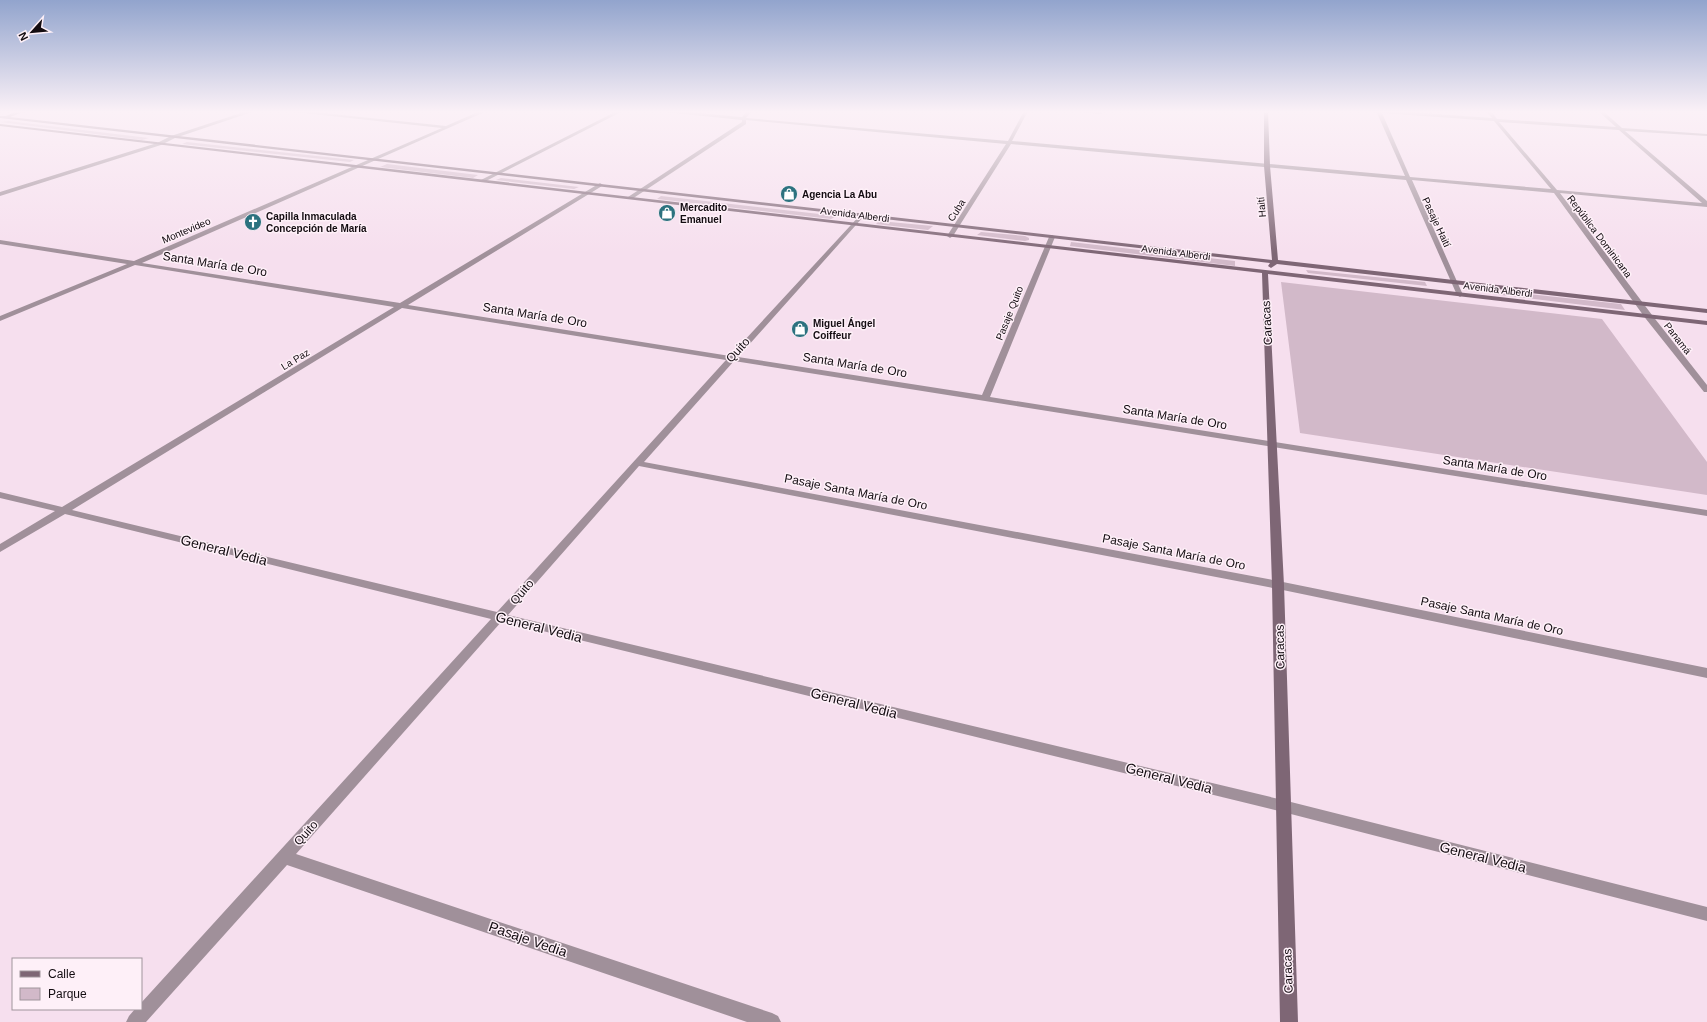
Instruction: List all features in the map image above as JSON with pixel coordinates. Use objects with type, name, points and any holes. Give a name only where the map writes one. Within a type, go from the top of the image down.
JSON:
[{"type":"main road","name":"Avenida Alberdi","points":[[285,159],[1707,324]]},
{"type":"main road","name":"Avenida Alberdi","points":[[362,159],[1707,311]]},
{"type":"main road","name":"Haití","points":[[1268,159],[1275,262]]},
{"type":"main road","points":[[1265,272],[1275,262]]},
{"type":"main road","name":"Caracas","points":[[1265,272],[1278,585],[1289,1022]]},
{"type":"street","points":[[0,194],[112,159]]},
{"type":"street","name":"Montevideo","points":[[0,319],[134,264],[376,159]]},
{"type":"street","points":[[482,181],[528,159]]},
{"type":"street","points":[[630,198],[689,159]]},
{"type":"street","name":"Cuba","points":[[950,236],[999,159]]},
{"type":"street","points":[[1186,159],[1407,177],[1707,205]]},
{"type":"street","name":"Pasaje Haití","points":[[1399,159],[1460,295]]},
{"type":"street","name":"República Dominicana","points":[[1528,159],[1555,191],[1649,317]]},
{"type":"street","points":[[1654,159],[1707,205]]},
{"type":"street","name":"La Paz","points":[[0,549],[403,306],[600,185]]},
{"type":"street","name":"Quito","points":[[135,1022],[500,617],[636,463],[862,215]]},
{"type":"street","name":"Pasaje Quito","points":[[985,398],[1052,237]]},
{"type":"street","name":"Santa María de Oro","points":[[0,242],[1707,513]]},
{"type":"street","name":"Panamá","points":[[1649,317],[1707,390]]},
{"type":"street","name":"Pasaje Santa María de Oro","points":[[636,463],[1278,585],[1707,673]]},
{"type":"street","name":"General Vedia","points":[[0,495],[1283,806],[1707,914]]},
{"type":"street","name":"Pasaje Vedia","points":[[284,857],[772,1022]]},
{"type":"green space","points":[[319,159],[354,160],[350,162]]},
{"type":"green space","points":[[387,164],[478,175],[473,178],[380,167]]},
{"type":"green space","points":[[501,178],[579,187],[574,189],[496,180]]},
{"type":"green space","points":[[661,196],[837,216],[831,219],[657,199]]},
{"type":"green space","points":[[879,221],[933,226],[928,230],[876,224]]},
{"type":"green space","points":[[981,232],[1025,236],[1029,238],[1029,240],[1025,241],[977,235]]},
{"type":"green space","points":[[1071,242],[1235,261],[1235,266],[1070,246]]},
{"type":"green space","points":[[1306,270],[1425,282],[1427,286],[1308,273]]},
{"type":"green space","points":[[1281,282],[1602,319],[1707,462],[1707,495],[1300,433]]},
{"type":"green space","points":[[1492,290],[1621,304],[1625,310],[1493,294]]},
{"type":"place","name":"Agencia La Abu","points":[[789,194]]},
{"type":"place","name":"Mercadito Emanuel","points":[[667,213]]},
{"type":"place","name":"Capilla Inmaculada Concepción de María","points":[[253,222]]},
{"type":"place","name":"Miguel Ángel Coiffeur","points":[[800,329]]}]
